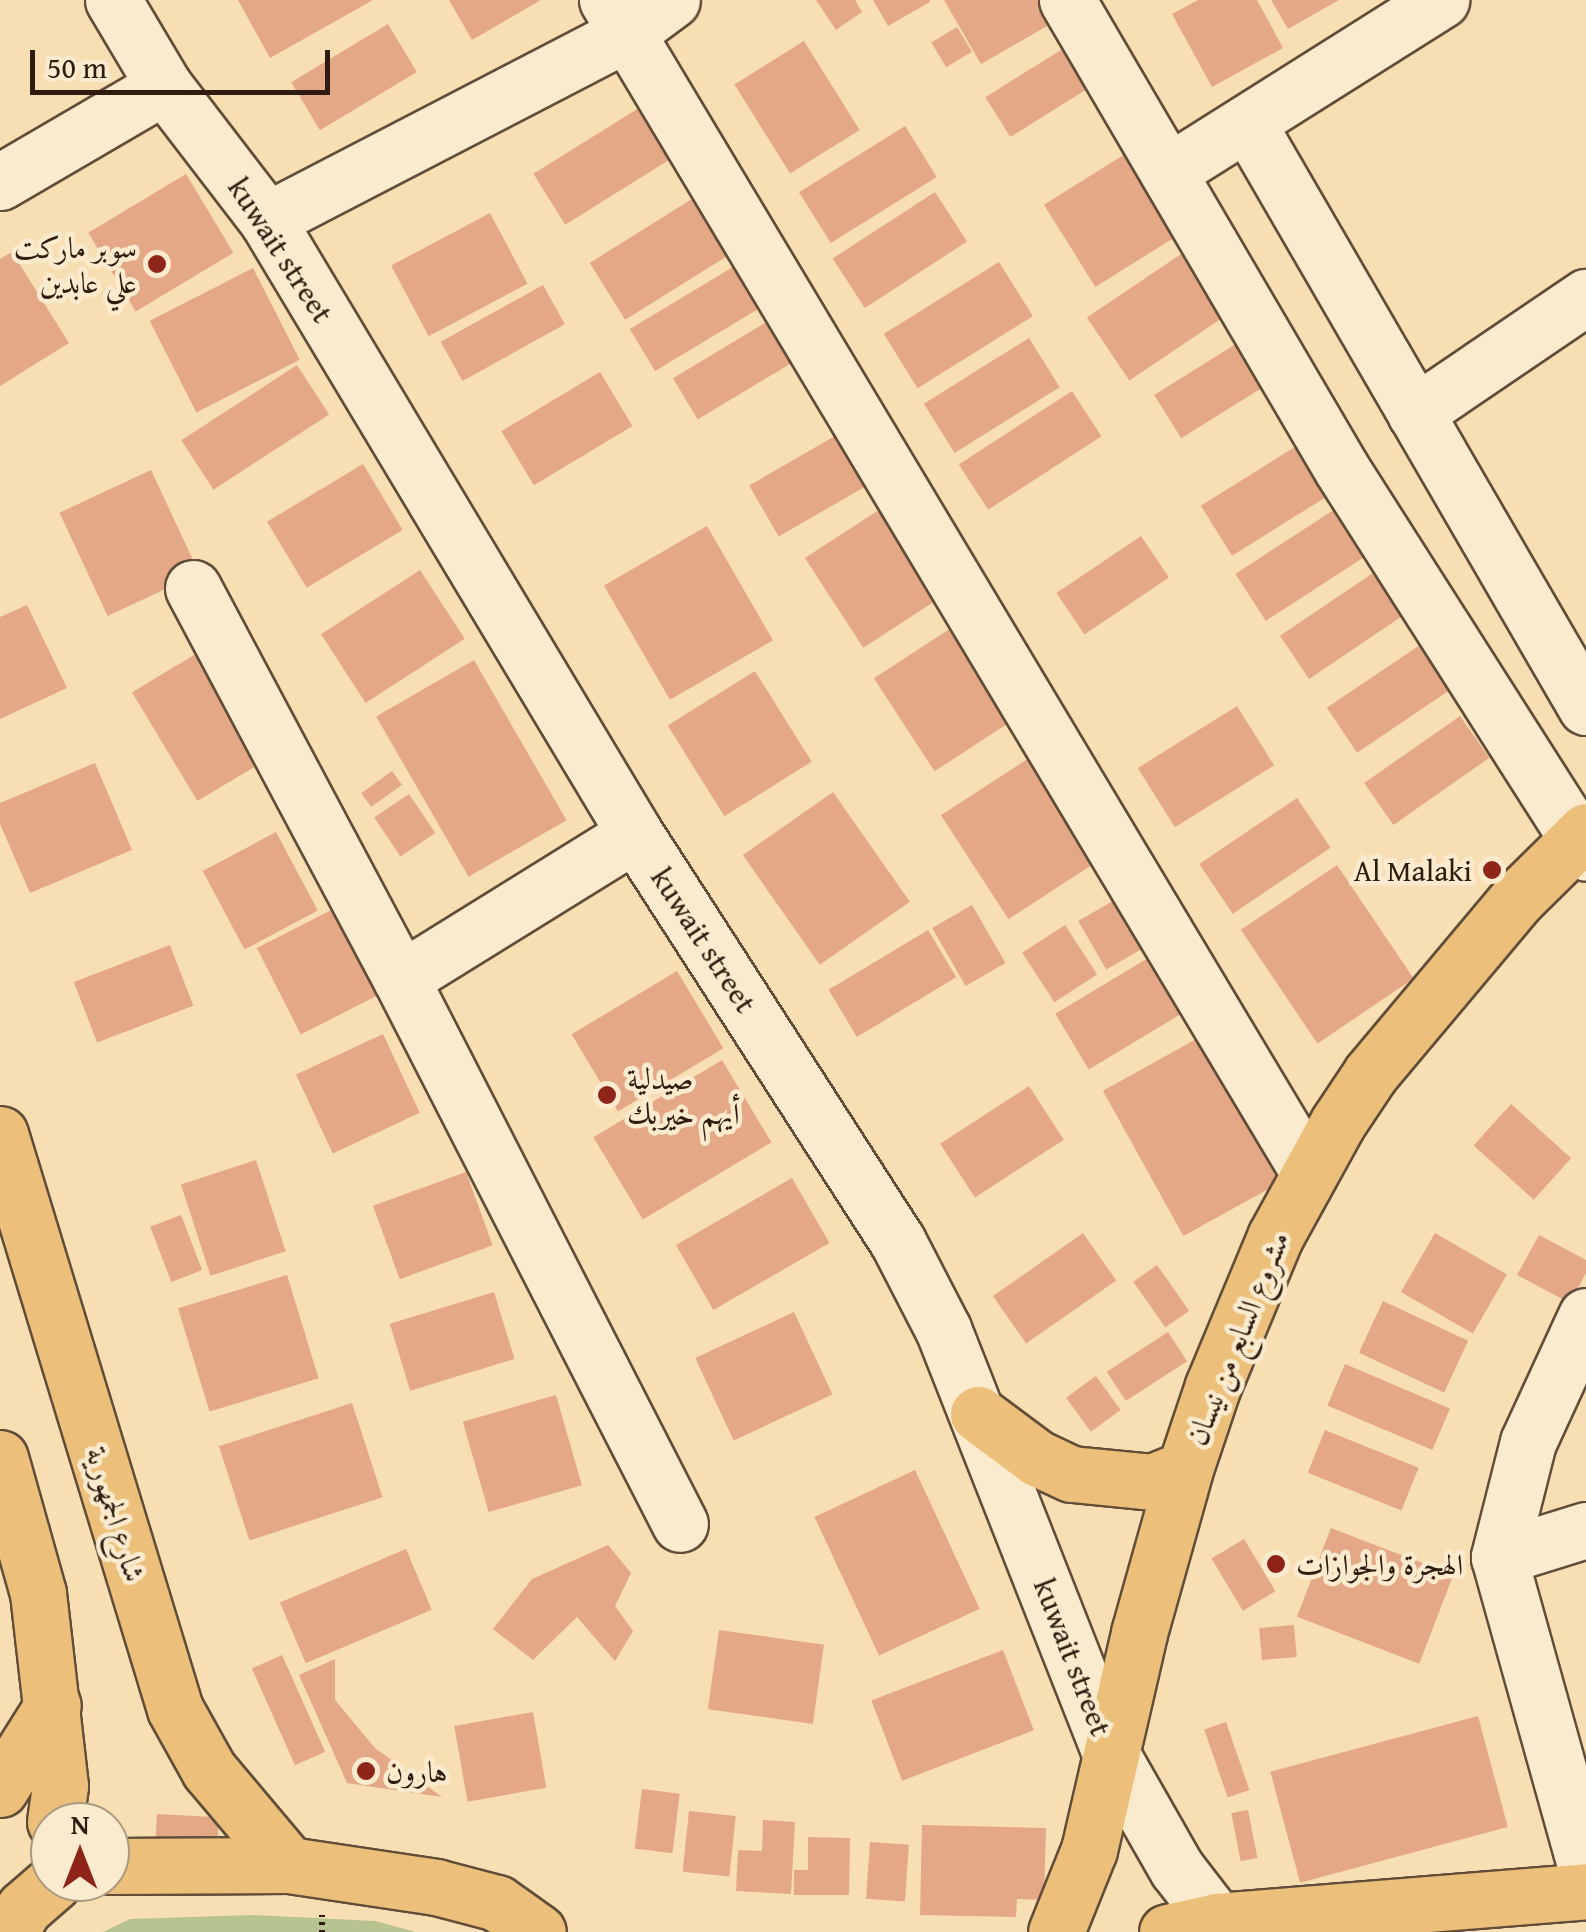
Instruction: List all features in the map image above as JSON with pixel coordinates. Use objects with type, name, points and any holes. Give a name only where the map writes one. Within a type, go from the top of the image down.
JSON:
[{"type":"main road","name":"مشروع السابع من نيسان","points":[[1056,1932],[1089,1850],[1110,1750],[1185,1469],[1242,1313],[1309,1173],[1371,1073],[1518,898],[1583,840]]},
{"type":"main road","name":"شارع الجمهورية","points":[[0,1134],[175,1709],[208,1770],[289,1865]]},
{"type":"main road","points":[[978,1414],[1037,1458],[1072,1474],[1152,1482],[1185,1469]]},
{"type":"main road","points":[[0,1458],[19,1589],[52,1705],[60,1786],[58,1802]]},
{"type":"main road","points":[[0,1789],[52,1705]]},
{"type":"main road","points":[[130,1866],[289,1865],[436,1887],[497,1904],[538,1932]]},
{"type":"main road","points":[[1192,1926],[1586,1891]]},
{"type":"main road","points":[[1421,1932],[1586,1891]]},
{"type":"street","name":"kuwait street","points":[[112,0],[164,86],[267,220],[635,834],[898,1242],[944,1328],[1110,1750],[1178,1869],[1192,1926]]},
{"type":"street","points":[[267,220],[617,17],[672,0]]},
{"type":"street","points":[[1067,0],[1341,468],[1583,840]]},
{"type":"street","points":[[1168,172],[1440,0]]},
{"type":"street","points":[[617,17],[1309,1173]]},
{"type":"street","points":[[0,182],[164,86]]},
{"type":"street","points":[[1248,124],[1586,707]]},
{"type":"street","points":[[1415,413],[1586,296]]},
{"type":"street","points":[[193,588],[401,979],[680,1524]]},
{"type":"street","points":[[401,979],[635,834]]},
{"type":"street","points":[[1586,1316],[1528,1442],[1499,1558],[1586,1869]]},
{"type":"street","points":[[1499,1558],[1586,1530]]},
{"type":"green space","points":[[253,1915],[375,1921],[416,1932],[103,1932],[130,1919]]},
{"type":"building","points":[[238,0],[373,0],[270,58]]},
{"type":"building","points":[[449,0],[541,0],[472,40]]},
{"type":"building","points":[[816,0],[855,0],[862,12],[836,30]]},
{"type":"building","points":[[873,0],[929,0],[930,2],[888,26]]},
{"type":"building","points":[[944,0],[1050,0],[1061,18],[981,64]]},
{"type":"building","points":[[1198,0],[1257,0],[1283,48],[1212,87],[1172,14]]},
{"type":"building","points":[[1271,0],[1339,0],[1288,29]]},
{"type":"building","points":[[388,24],[417,72],[320,130],[291,82]]},
{"type":"building","points":[[957,27],[972,52],[946,67],[931,42]]},
{"type":"building","points":[[1077,40],[1102,80],[1010,137],[985,97]]},
{"type":"building","points":[[804,41],[860,130],[790,173],[734,84]]},
{"type":"building","points":[[642,106],[674,157],[565,225],[533,174]]},
{"type":"building","points":[[905,126],[937,177],[831,243],[799,192]]},
{"type":"building","points":[[1133,149],[1184,231],[1095,287],[1044,205]]},
{"type":"building","points":[[186,174],[233,253],[136,312],[88,233]]},
{"type":"building","points":[[935,192],[967,241],[865,308],[833,258]]},
{"type":"building","points":[[700,194],[736,251],[625,320],[590,263]]},
{"type":"building","points":[[490,213],[528,284],[429,336],[391,266]]},
{"type":"building","points":[[1193,246],[1235,309],[1129,381],[1087,318]]},
{"type":"building","points":[[12,252],[69,343],[0,386],[0,259]]},
{"type":"building","points":[[743,261],[768,303],[655,371],[630,329]]},
{"type":"building","points":[[999,262],[1033,316],[918,388],[884,334]]},
{"type":"building","points":[[253,268],[300,360],[196,412],[150,321]]},
{"type":"building","points":[[543,285],[565,324],[462,381],[441,342]]},
{"type":"building","points":[[775,317],[800,358],[698,419],[673,378]]},
{"type":"building","points":[[1029,338],[1060,387],[955,453],[924,404]]},
{"type":"building","points":[[1239,342],[1266,385],[1181,438],[1154,395]]},
{"type":"building","points":[[297,365],[329,414],[213,490],[181,440]]},
{"type":"building","points":[[600,372],[632,426],[534,485],[501,431]]},
{"type":"building","points":[[1072,391],[1101,436],[988,510],[959,465]]},
{"type":"building","points":[[847,429],[876,480],[779,537],[749,486]]},
{"type":"building","points":[[1306,440],[1337,490],[1232,556],[1201,506]]},
{"type":"building","points":[[363,464],[403,530],[307,588],[267,522]]},
{"type":"building","points":[[151,470],[199,573],[108,616],[59,513]]},
{"type":"building","points":[[1346,502],[1376,549],[1266,621],[1235,574]]},
{"type":"building","points":[[888,504],[946,594],[863,648],[805,558]]},
{"type":"building","points":[[707,526],[773,640],[670,700],[604,586]]},
{"type":"building","points":[[1141,536],[1169,577],[1084,634],[1056,593]]},
{"type":"building","points":[[1382,567],[1411,610],[1309,679],[1280,636]]},
{"type":"building","points":[[420,570],[465,639],[366,703],[321,634]]},
{"type":"building","points":[[27,605],[67,688],[0,719],[0,617]]},
{"type":"building","points":[[962,621],[1022,714],[934,771],[874,678]]},
{"type":"building","points":[[1423,643],[1453,688],[1357,753],[1327,708]]},
{"type":"building","points":[[204,649],[269,758],[197,801],[132,692]]},
{"type":"building","points":[[474,660],[566,820],[469,877],[376,717]]},
{"type":"building","points":[[755,671],[812,762],[724,816],[668,726]]},
{"type":"building","points":[[1237,706],[1274,765],[1175,827],[1138,768]]},
{"type":"building","points":[[1460,716],[1489,758],[1393,825],[1364,783]]},
{"type":"building","points":[[1029,758],[1097,862],[1008,919],[941,815]]},
{"type":"building","points":[[95,763],[132,850],[30,893],[0,824],[0,803]]},
{"type":"building","points":[[392,771],[402,785],[371,807],[361,793]]},
{"type":"building","points":[[833,792],[910,902],[820,965],[743,855]]},
{"type":"building","points":[[409,794],[435,833],[400,856],[374,817]]},
{"type":"building","points":[[1297,798],[1331,848],[1233,914],[1199,864]]},
{"type":"building","points":[[276,832],[318,911],[244,950],[203,871]]},
{"type":"building","points":[[1337,865],[1414,979],[1317,1043],[1241,930]]},
{"type":"building","points":[[1125,894],[1153,942],[1106,969],[1078,921]]},
{"type":"building","points":[[353,899],[397,985],[301,1034],[257,948]]},
{"type":"building","points":[[972,905],[1006,963],[966,986],[932,928]]},
{"type":"building","points":[[1065,925],[1097,974],[1054,1002],[1022,953]]},
{"type":"building","points":[[928,930],[956,977],[857,1037],[829,990]]},
{"type":"building","points":[[170,945],[193,1006],[97,1043],[74,982]]},
{"type":"building","points":[[1153,955],[1186,1011],[1089,1069],[1055,1014]]},
{"type":"building","points":[[677,971],[723,1048],[618,1111],[572,1034]]},
{"type":"building","points":[[383,1034],[420,1113],[333,1153],[296,1075]]},
{"type":"building","points":[[1200,1037],[1280,1182],[1183,1236],[1103,1091]]},
{"type":"building","points":[[722,1060],[771,1142],[643,1220],[593,1137]]},
{"type":"building","points":[[1029,1086],[1064,1140],[975,1197],[940,1144]]},
{"type":"building","points":[[1511,1104],[1571,1158],[1534,1200],[1474,1146]]},
{"type":"building","points":[[256,1160],[286,1251],[211,1276],[181,1184]]},
{"type":"building","points":[[466,1172],[493,1245],[400,1279],[373,1206]]},
{"type":"building","points":[[792,1178],[829,1243],[713,1310],[676,1245]]},
{"type":"building","points":[[181,1215],[202,1270],[171,1282],[150,1227]]},
{"type":"building","points":[[1083,1233],[1116,1281],[1026,1344],[993,1296]]},
{"type":"building","points":[[1435,1233],[1507,1274],[1473,1333],[1401,1292]]},
{"type":"building","points":[[1539,1235],[1586,1260],[1586,1273],[1570,1303],[1517,1275]]},
{"type":"building","points":[[1157,1265],[1189,1311],[1165,1328],[1133,1282]]},
{"type":"building","points":[[287,1275],[319,1378],[210,1412],[178,1308]]},
{"type":"building","points":[[494,1292],[514,1359],[410,1391],[390,1324]]},
{"type":"building","points":[[1383,1301],[1468,1341],[1444,1392],[1359,1353]]},
{"type":"building","points":[[794,1312],[832,1394],[734,1441],[695,1358]]},
{"type":"building","points":[[1168,1332],[1187,1361],[1126,1401],[1107,1372]]},
{"type":"building","points":[[1345,1364],[1450,1409],[1432,1450],[1327,1405]]},
{"type":"building","points":[[1096,1376],[1121,1410],[1091,1432],[1066,1398]]},
{"type":"building","points":[[556,1395],[582,1485],[489,1512],[463,1422]]},
{"type":"building","points":[[352,1403],[383,1497],[249,1540],[219,1446]]},
{"type":"building","points":[[1325,1430],[1419,1468],[1401,1510],[1308,1473]]},
{"type":"building","points":[[915,1470],[980,1609],[879,1656],[814,1517]]},
{"type":"building","points":[[1331,1528],[1453,1575],[1419,1664],[1297,1617]]},
{"type":"building","points":[[1244,1539],[1275,1591],[1243,1611],[1211,1559]]},
{"type":"building","points":[[608,1545],[631,1573],[615,1606],[633,1631],[615,1661],[577,1617],[533,1660],[493,1629],[532,1579]]},
{"type":"building","points":[[406,1549],[432,1610],[306,1663],[280,1603]]},
{"type":"building","points":[[1294,1625],[1297,1657],[1262,1660],[1259,1628]]},
{"type":"building","points":[[719,1630],[824,1645],[813,1724],[708,1709]]},
{"type":"building","points":[[1003,1650],[1034,1730],[902,1781],[871,1701]]},
{"type":"building","points":[[282,1655],[325,1752],[295,1765],[252,1668]]},
{"type":"building","points":[[335,1659],[335,1700],[375,1748],[442,1797],[347,1783],[299,1675]]},
{"type":"building","points":[[533,1712],[546,1788],[468,1802],[454,1726]]},
{"type":"building","points":[[1478,1716],[1508,1827],[1300,1883],[1270,1772]]},
{"type":"building","points":[[1226,1722],[1249,1790],[1228,1798],[1204,1729]]},
{"type":"building","points":[[642,1789],[680,1794],[672,1853],[635,1849]]},
{"type":"building","points":[[1248,1810],[1257,1858],[1241,1861],[1231,1813]]},
{"type":"building","points":[[689,1811],[736,1816],[729,1877],[683,1872]]},
{"type":"building","points":[[157,1814],[219,1817],[217,1863],[155,1860]]},
{"type":"building","points":[[763,1820],[795,1822],[791,1894],[736,1891],[738,1850],[762,1851]]},
{"type":"building","points":[[922,1825],[1046,1828],[1044,1900],[1017,1899],[1016,1917],[920,1915]]},
{"type":"building","points":[[808,1837],[850,1838],[849,1895],[794,1895],[794,1870],[808,1870]]},
{"type":"building","points":[[870,1842],[909,1845],[905,1902],[866,1899]]},
{"type":"place","name":"سوبر ماركت علي عابدين","points":[[157,264]]},
{"type":"place","name":"Al Malaki","points":[[1492,870]]},
{"type":"place","name":"صيدلية أيهم خيربك","points":[[607,1095]]},
{"type":"place","name":"الهجرة والجوازات","points":[[1276,1564]]},
{"type":"place","name":"هارون","points":[[366,1771]]}]
